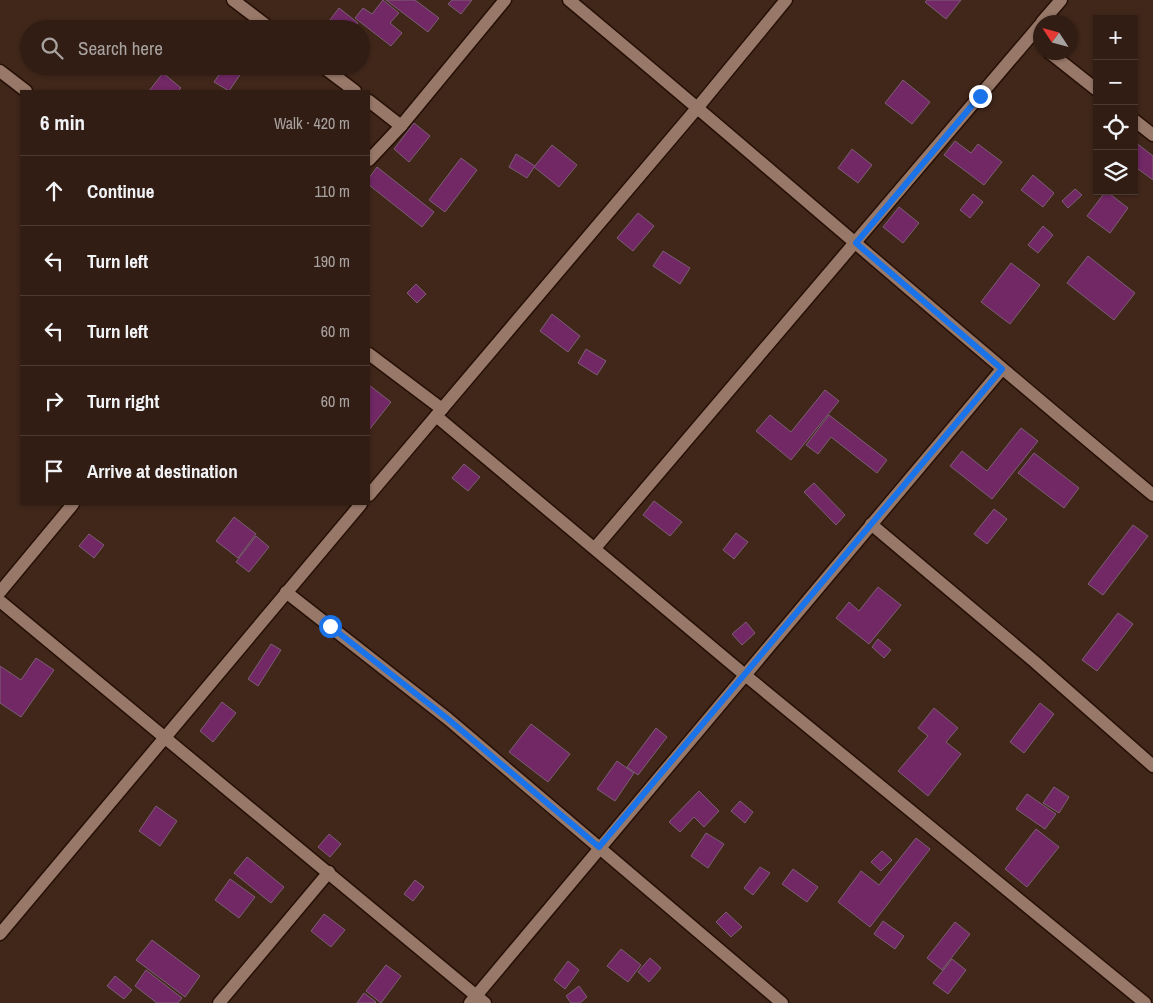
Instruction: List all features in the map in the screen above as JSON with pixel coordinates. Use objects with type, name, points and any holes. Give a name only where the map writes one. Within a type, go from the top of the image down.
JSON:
[{"type":"street","points":[[233,0],[259,20]]},
{"type":"street","points":[[370,159],[401,126],[505,0]]},
{"type":"street","points":[[569,0],[698,107],[1002,369],[1153,495]]},
{"type":"street","points":[[370,494],[698,107],[786,0]]},
{"type":"street","points":[[1048,15],[1061,0]]},
{"type":"street","points":[[596,548],[1033,33]]},
{"type":"street","points":[[1030,37],[1033,40]]},
{"type":"street","points":[[1059,60],[1093,87]]},
{"type":"street","points":[[0,71],[25,90]]},
{"type":"street","points":[[334,75],[354,90]]},
{"type":"street","points":[[370,102],[401,126]]},
{"type":"street","points":[[1138,123],[1153,135]]},
{"type":"street","points":[[370,355],[745,674],[1145,1003]]},
{"type":"street","points":[[0,601],[329,872],[477,1000],[599,847],[1002,369]]},
{"type":"street","points":[[0,592],[72,505]]},
{"type":"street","points":[[0,934],[360,505]]},
{"type":"street","points":[[872,524],[1036,662],[1153,766]]},
{"type":"street","points":[[286,592],[448,719],[782,1003]]},
{"type":"street","points":[[219,1003],[329,872]]},
{"type":"building","points":[[383,0],[399,13],[390,23],[402,33],[391,46],[370,30],[370,20],[358,20],[355,18],[363,8],[372,14]]},
{"type":"building","points":[[386,0],[415,0],[439,18],[428,32]]},
{"type":"building","points":[[452,0],[472,0],[461,14],[448,4]]},
{"type":"building","points":[[927,0],[961,0],[946,19],[925,2]]},
{"type":"building","points":[[339,8],[354,20],[330,20]]},
{"type":"building","points":[[161,75],[165,75],[181,88],[179,90],[150,90]]},
{"type":"building","points":[[219,75],[240,75],[230,90],[214,82]]},
{"type":"building","points":[[903,80],[930,102],[912,124],[885,103]]},
{"type":"building","points":[[414,123],[430,136],[409,162],[394,149]]},
{"type":"building","points":[[955,141],[971,153],[978,144],[1002,162],[984,185],[944,155]]},
{"type":"building","points":[[1138,144],[1153,156],[1153,180],[1138,169]]},
{"type":"building","points":[[552,145],[577,165],[559,187],[534,167]]},
{"type":"building","points":[[852,149],[872,165],[858,183],[838,168]]},
{"type":"building","points":[[516,154],[535,166],[527,178],[509,167]]},
{"type":"building","points":[[461,158],[477,170],[445,212],[429,200]]},
{"type":"building","points":[[377,167],[434,212],[422,227],[370,186],[370,177]]},
{"type":"building","points":[[1033,175],[1054,193],[1043,207],[1021,190]]},
{"type":"building","points":[[1075,189],[1082,195],[1068,208],[1062,201]]},
{"type":"building","points":[[973,194],[983,202],[970,218],[960,210]]},
{"type":"building","points":[[1103,195],[1111,195],[1128,208],[1110,233],[1087,216]]},
{"type":"building","points":[[899,207],[919,223],[903,243],[883,227]]},
{"type":"building","points":[[638,213],[654,226],[633,251],[617,238]]},
{"type":"building","points":[[1043,226],[1053,235],[1038,253],[1028,245]]},
{"type":"building","points":[[663,251],[690,268],[680,284],[653,266]]},
{"type":"building","points":[[1088,256],[1135,293],[1114,320],[1067,283]]},
{"type":"building","points":[[1011,263],[1040,285],[1010,324],[981,302]]},
{"type":"building","points":[[416,284],[426,294],[417,303],[407,293]]},
{"type":"building","points":[[552,314],[580,336],[568,352],[540,331]]},
{"type":"building","points":[[586,349],[606,361],[597,375],[578,363]]},
{"type":"building","points":[[370,386],[391,402],[370,429]]},
{"type":"building","points":[[825,390],[839,401],[791,460],[756,431],[770,415],[791,432]]},
{"type":"building","points":[[829,415],[887,460],[877,473],[831,437],[818,454],[806,445]]},
{"type":"building","points":[[1021,428],[1038,441],[992,499],[950,466],[962,451],[987,471]]},
{"type":"building","points":[[1034,453],[1079,488],[1064,508],[1018,473]]},
{"type":"building","points":[[464,464],[480,477],[468,491],[452,478]]},
{"type":"building","points":[[814,483],[845,515],[836,525],[804,492]]},
{"type":"building","points":[[654,501],[682,522],[670,536],[643,515]]},
{"type":"building","points":[[994,509],[1007,519],[987,544],[974,534]]},
{"type":"building","points":[[234,517],[256,534],[238,558],[216,541]]},
{"type":"building","points":[[1133,525],[1148,536],[1103,595],[1088,584]]},
{"type":"building","points":[[736,533],[748,542],[734,559],[723,550]]},
{"type":"building","points":[[89,534],[104,545],[94,558],[79,546]]},
{"type":"building","points":[[256,536],[269,547],[249,572],[236,562]]},
{"type":"building","points":[[878,587],[901,605],[869,644],[836,618],[849,602],[859,611]]},
{"type":"building","points":[[1118,613],[1133,624],[1097,671],[1082,660]]},
{"type":"building","points":[[746,622],[755,633],[742,645],[732,634]]},
{"type":"building","points":[[878,639],[891,650],[884,658],[872,647]]},
{"type":"building","points":[[271,644],[281,650],[258,686],[248,679]]},
{"type":"building","points":[[36,658],[54,670],[21,717],[0,703],[0,666],[21,680]]},
{"type":"building","points":[[222,702],[236,713],[213,742],[200,731]]},
{"type":"building","points":[[1040,703],[1054,714],[1024,753],[1010,742]]},
{"type":"building","points":[[934,708],[958,728],[946,742],[961,754],[928,796],[898,771],[928,736],[918,728]]},
{"type":"building","points":[[531,724],[570,754],[548,782],[509,752]]},
{"type":"building","points":[[656,728],[667,737],[638,775],[627,767]]},
{"type":"building","points":[[617,761],[634,773],[615,801],[597,789]]},
{"type":"building","points":[[1054,787],[1069,797],[1059,813],[1043,803]]},
{"type":"building","points":[[699,791],[719,811],[704,827],[694,817],[680,832],[669,822]]},
{"type":"building","points":[[1027,794],[1056,814],[1045,829],[1016,809]]},
{"type":"building","points":[[740,801],[753,812],[745,823],[731,811]]},
{"type":"building","points":[[156,806],[177,821],[160,846],[139,831]]},
{"type":"building","points":[[1036,829],[1059,847],[1027,887],[1005,869]]},
{"type":"building","points":[[706,833],[724,844],[708,868],[691,856]]},
{"type":"building","points":[[329,834],[341,844],[330,857],[318,847]]},
{"type":"building","points":[[916,838],[930,849],[870,927],[838,902],[861,871],[879,885]]},
{"type":"building","points":[[882,851],[892,860],[881,871],[871,862]]},
{"type":"building","points":[[247,857],[284,887],[271,903],[234,873]]},
{"type":"building","points":[[760,867],[770,873],[753,895],[744,888]]},
{"type":"building","points":[[793,869],[818,887],[807,902],[782,884]]},
{"type":"building","points":[[230,879],[255,897],[239,918],[215,900]]},
{"type":"building","points":[[415,880],[424,887],[413,901],[404,894]]},
{"type":"building","points":[[726,912],[742,927],[731,937],[716,922]]},
{"type":"building","points":[[324,914],[345,930],[331,947],[311,931]]},
{"type":"building","points":[[883,921],[904,936],[895,949],[874,934]]},
{"type":"building","points":[[955,922],[970,934],[942,970],[927,958]]},
{"type":"building","points":[[152,940],[200,976],[185,997],[136,960]]},
{"type":"building","points":[[621,949],[641,965],[628,982],[607,966]]},
{"type":"building","points":[[650,958],[661,968],[649,982],[638,972]]},
{"type":"building","points":[[952,959],[966,970],[948,994],[933,983]]},
{"type":"building","points":[[568,961],[579,970],[565,989],[554,980]]},
{"type":"building","points":[[386,965],[401,976],[381,1003],[366,991]]},
{"type":"building","points":[[146,970],[182,998],[178,1003],[157,1003],[135,986]]},
{"type":"building","points":[[115,976],[132,990],[124,999],[107,986]]},
{"type":"building","points":[[579,986],[587,997],[580,1003],[571,1003],[566,996]]},
{"type":"building","points":[[364,993],[376,1002],[357,1003]]},
{"type":"route","points":[[330,626],[448,719],[599,847],[1002,369],[856,243],[980,96]]}]
